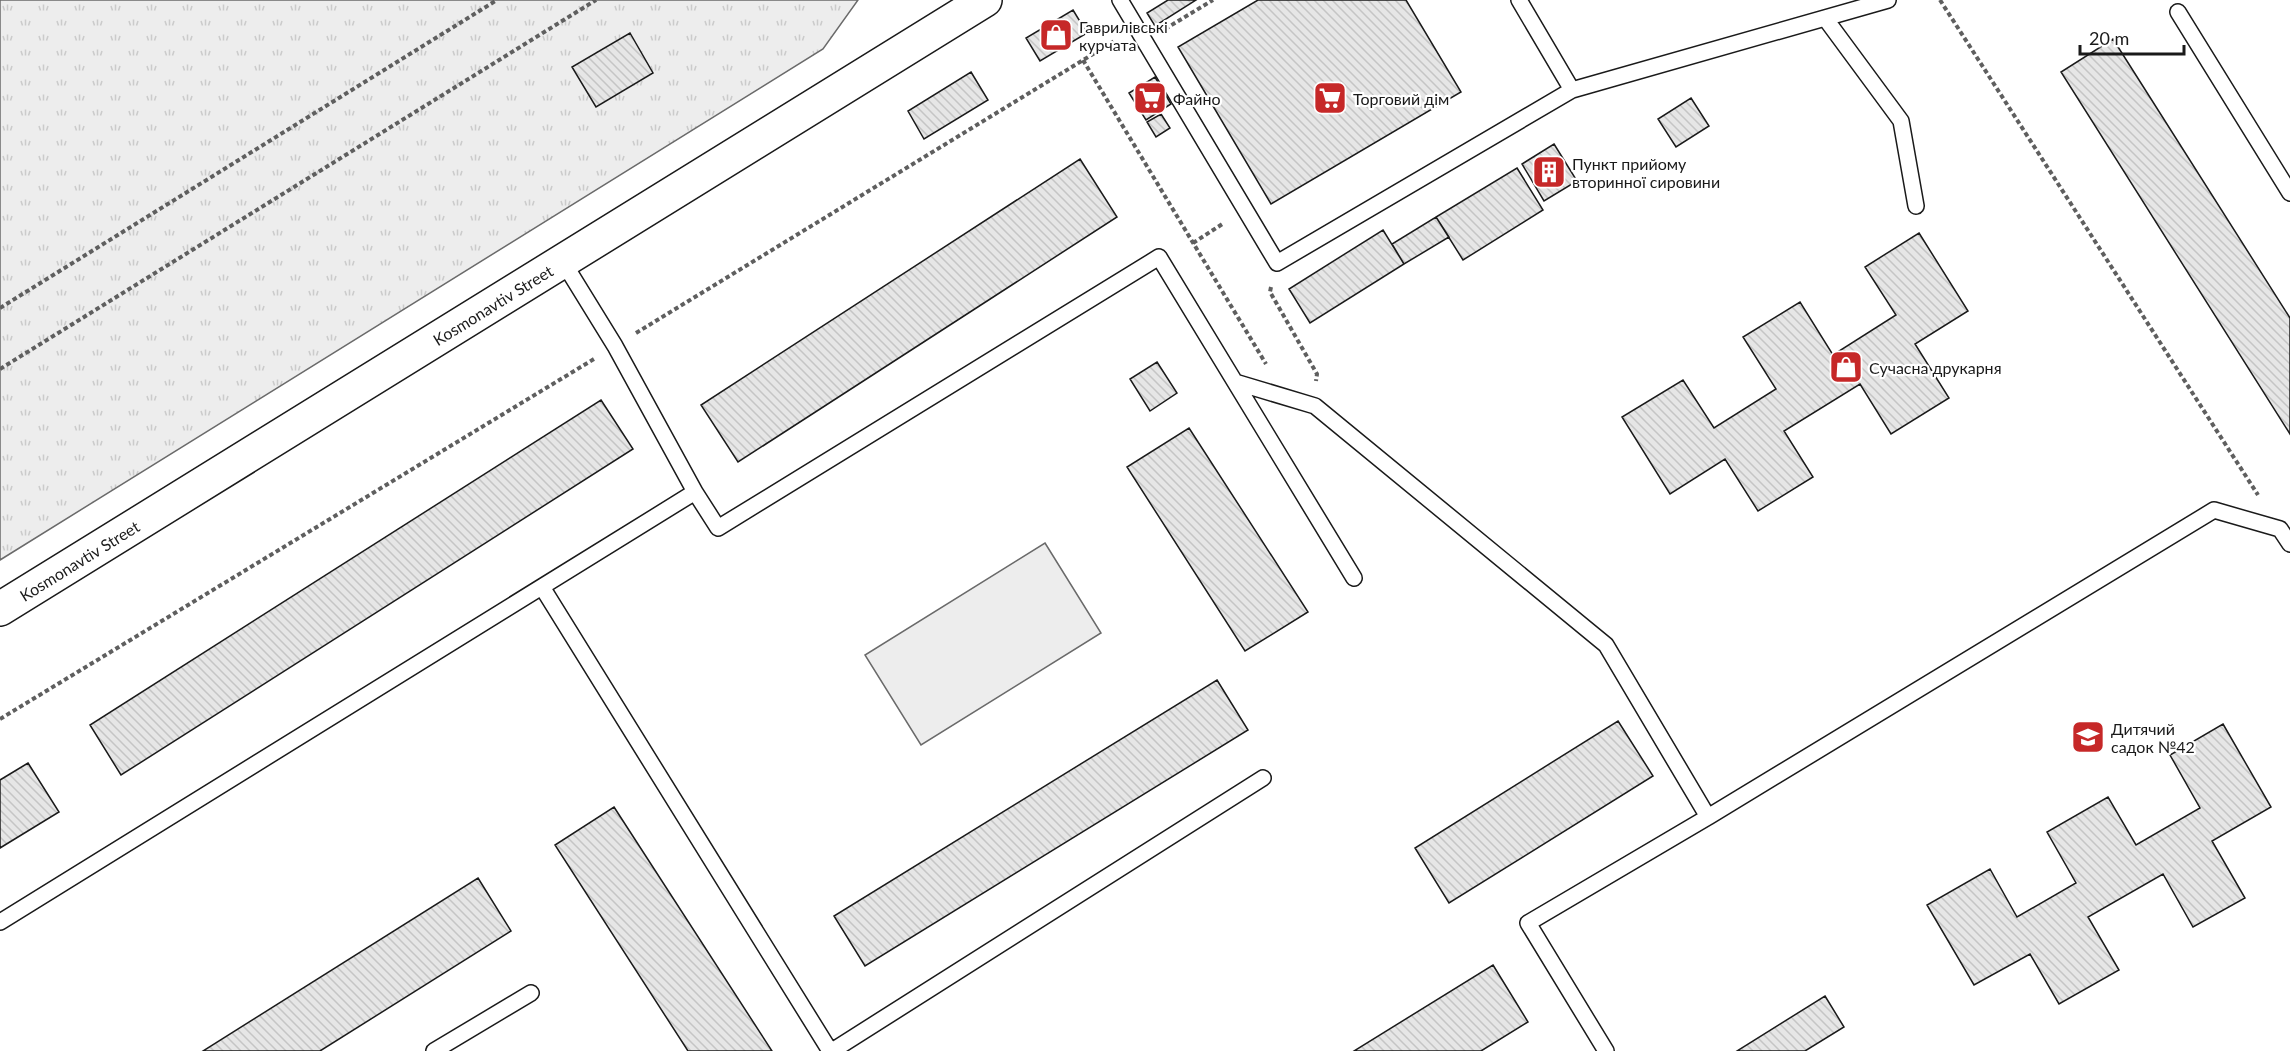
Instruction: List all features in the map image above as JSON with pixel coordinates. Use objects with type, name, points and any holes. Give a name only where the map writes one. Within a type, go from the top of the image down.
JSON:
[{"type":"street","name":"Kosmonavtiv Street","points":[[0,609],[985,0]]},
{"type":"lane","points":[[1120,0],[1276,263],[1572,90],[1888,0]]},
{"type":"lane","points":[[1519,0],[1572,90]]},
{"type":"lane","points":[[2178,12],[2290,193]]},
{"type":"lane","points":[[1825,18],[1901,121],[1916,206]]},
{"type":"lane","points":[[562,260],[615,346],[695,492],[718,528],[1159,257],[1354,578]]},
{"type":"lane","points":[[1235,382],[1315,406],[1606,645],[1708,817]]},
{"type":"lane","points":[[0,922],[695,492]]},
{"type":"lane","points":[[1606,1051],[1528,922],[1708,817],[2214,510],[2280,529],[2290,544]]},
{"type":"lane","points":[[542,587],[831,1051],[1263,778]]},
{"type":"lane","points":[[434,1051],[531,993]]},
{"type":"path","points":[[0,308],[497,0]]},
{"type":"path","points":[[0,369],[597,0]]},
{"type":"path","points":[[1940,0],[2280,529]]},
{"type":"path","points":[[1083,60],[1286,398]]},
{"type":"path","points":[[1193,243],[1245,210]]},
{"type":"path","points":[[1276,263],[1270,292],[1317,374]]},
{"type":"green space","points":[[0,0],[858,0],[823,49],[0,560]]},
{"type":"shaded area","points":[[1045,543],[1101,633],[921,745],[865,655]]},
{"type":"building","points":[[1168,0],[1196,0],[1155,26],[1147,13]]},
{"type":"building","name":"Торговий дім","points":[[1258,0],[1406,0],[1461,92],[1271,204],[1178,47]]},
{"type":"building","name":"Гаврилівські курчата","points":[[1073,10],[1087,33],[1040,61],[1026,38]]},
{"type":"building","points":[[630,33],[653,73],[596,107],[572,67]]},
{"type":"building","points":[[2113,39],[2290,318],[2290,434],[2061,72]]},
{"type":"building","points":[[971,72],[988,100],[924,139],[908,111]]},
{"type":"building","name":"Файно","points":[[1155,77],[1171,104],[1146,120],[1129,93]]},
{"type":"building","points":[[1691,98],[1709,126],[1676,147],[1658,119]]},
{"type":"building","points":[[1161,114],[1170,128],[1156,137],[1147,122]]},
{"type":"building","name":"Пункт прийому вторинної сировини","points":[[1554,144],[1577,181],[1544,201],[1522,164]]},
{"type":"building","points":[[1080,159],[1117,217],[738,462],[701,405]]},
{"type":"building","points":[[1517,168],[1543,210],[1463,260],[1436,217]]},
{"type":"building","points":[[1436,217],[1449,237],[1404,264],[1392,244]]},
{"type":"building","points":[[1383,230],[1404,264],[1310,323],[1289,289]]},
{"type":"building","name":"Сучасна друкарня","points":[[1919,233],[1968,311],[1915,344],[1949,398],[1891,434],[1860,384],[1784,431],[1813,477],[1758,511],[1725,459],[1670,494],[1622,417],[1683,380],[1714,428],[1776,389],[1743,337],[1800,302],[1833,355],[1896,315],[1865,267]]},
{"type":"building","points":[[1157,362],[1177,393],[1150,411],[1130,379]]},
{"type":"building","points":[[601,400],[633,449],[121,775],[90,725]]},
{"type":"building","points":[[1189,428],[1308,612],[1245,651],[1127,467]]},
{"type":"building","points":[[1217,680],[1248,730],[865,966],[834,916]]},
{"type":"building","points":[[1618,721],[1653,776],[1449,903],[1415,848]]},
{"type":"building","points":[[2223,724],[2271,807],[2212,841],[2245,898],[2193,927],[2163,874],[2088,917],[2119,970],[2059,1004],[2030,954],[1974,985],[1927,905],[1990,869],[2017,917],[2076,883],[2047,832],[2108,797],[2136,845],[2200,808],[2170,755]]},
{"type":"building","points":[[28,763],[59,812],[0,848],[0,780]]},
{"type":"building","points":[[614,807],[772,1051],[688,1051],[555,845]]},
{"type":"building","points":[[478,878],[511,931],[320,1051],[203,1051]]},
{"type":"building","points":[[1493,965],[1528,1022],[1481,1051],[1354,1051]]},
{"type":"building","points":[[1825,996],[1844,1027],[1805,1051],[1737,1051]]},
{"type":"place","name":"Гаврилівські курчата","points":[[1056,35]]},
{"type":"place","name":"Файно","points":[[1150,98]]},
{"type":"place","name":"Торговий дім","points":[[1330,98]]},
{"type":"place","name":"Пункт прийому вторинної сировини","points":[[1549,172]]},
{"type":"place","name":"Сучасна друкарня","points":[[1846,367]]},
{"type":"place","name":"Дитячий садок №42","points":[[2088,737]]}]
